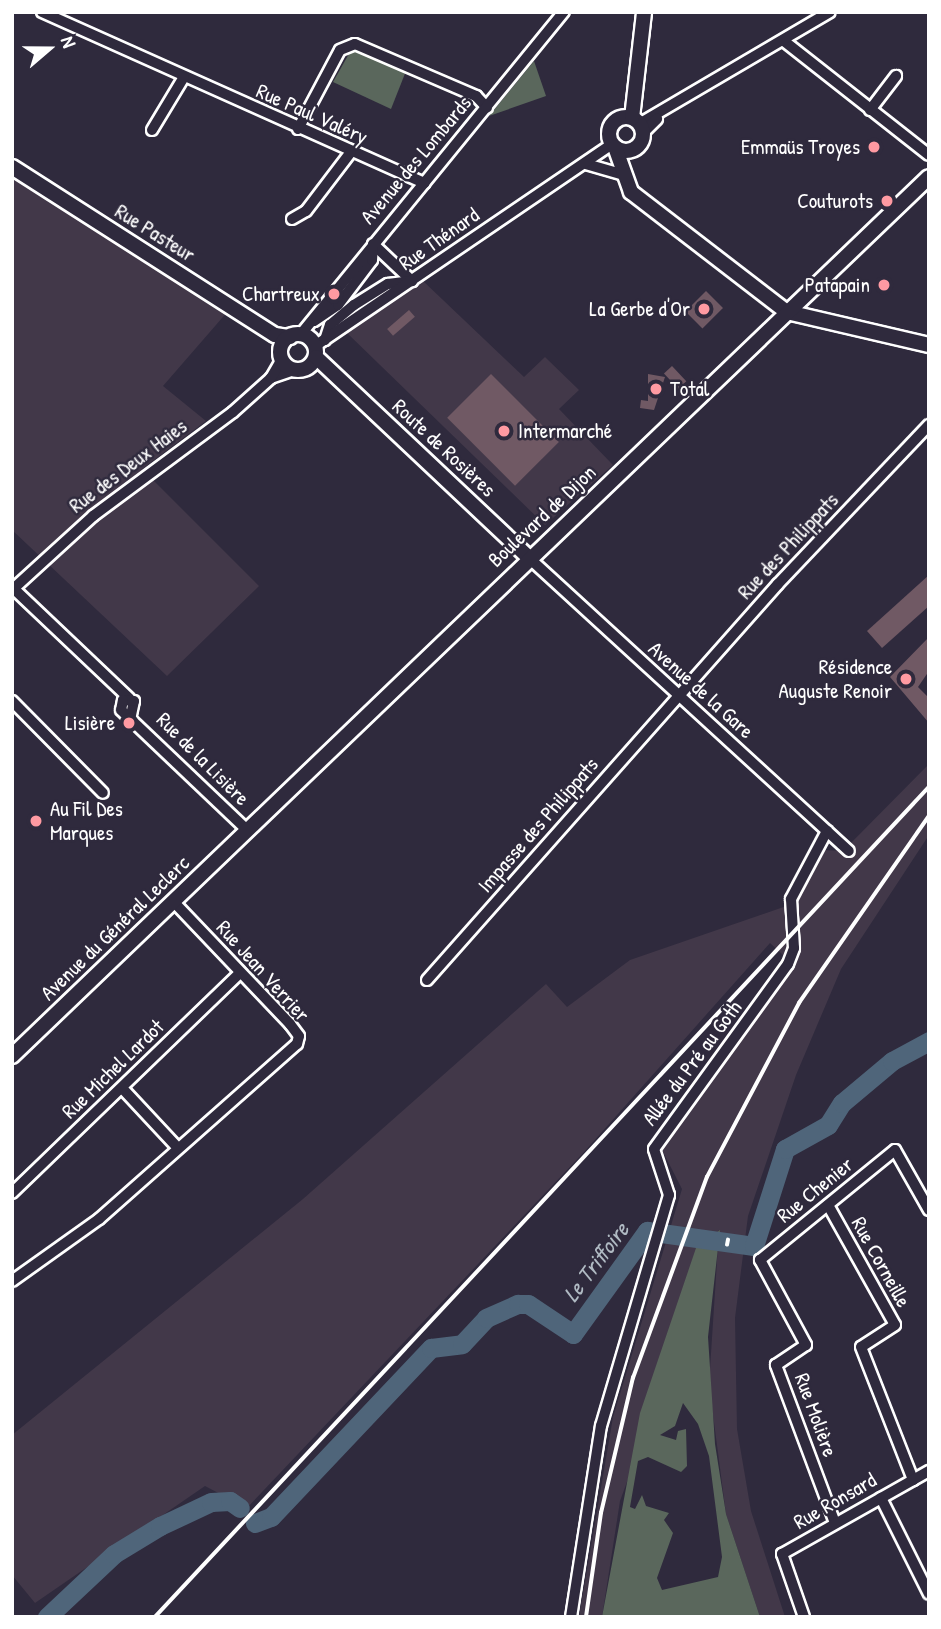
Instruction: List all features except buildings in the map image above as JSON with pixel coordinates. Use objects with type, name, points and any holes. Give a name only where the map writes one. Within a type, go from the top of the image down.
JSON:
[{"type":"main road","points":[[619,147],[633,124],[631,103],[644,12]]},
{"type":"main road","points":[[633,124],[610,130],[619,147],[624,178],[631,192],[788,312],[929,345]]},
{"type":"main road","name":"Rue Pasteur","points":[[12,167],[289,340]]},
{"type":"main road","name":"Boulevard de Dijon","points":[[247,830],[528,557],[929,177]]},
{"type":"main road","points":[[289,340],[300,369],[319,348]]},
{"type":"main road","name":"Route de Rosières","points":[[289,340],[319,348],[328,374]]},
{"type":"main road","name":"Route de Rosières","points":[[300,369],[328,374],[419,451],[528,557]]},
{"type":"main road","name":"Avenue du Général Leclerc","points":[[12,1056],[247,830]]},
{"type":"street","name":"Rue Paul Valéry","points":[[42,12],[298,129],[425,183]]},
{"type":"street","name":"Avenue des Lombards","points":[[289,340],[338,304],[372,260],[373,244],[564,12]]},
{"type":"street","points":[[633,124],[659,116],[830,12]]},
{"type":"street","points":[[783,41],[929,155]]},
{"type":"street","points":[[298,129],[341,50],[355,44],[476,96],[487,108]]},
{"type":"street","points":[[870,110],[896,76]]},
{"type":"street","points":[[152,130],[184,77]]},
{"type":"street","points":[[631,103],[659,116]]},
{"type":"street","name":"Rue Thénard","points":[[319,348],[412,281],[586,164],[619,147]]},
{"type":"street","points":[[292,219],[306,211],[351,152]]},
{"type":"street","points":[[586,164],[624,178]]},
{"type":"street","points":[[373,244],[412,281]]},
{"type":"street","name":"Rue des Deux Haies","points":[[271,378],[289,340]]},
{"type":"street","name":"Rue des Deux Haies","points":[[13,589],[48,552],[271,378],[300,369]]},
{"type":"street","name":"Rue des Philippats","points":[[678,696],[929,425]]},
{"type":"street","name":"Avenue de la Gare","points":[[528,557],[849,851]]},
{"type":"street","name":"Rue de la Lisière","points":[[13,589],[137,706],[131,715],[247,830]]},
{"type":"street","name":"Impasse des Philippats","points":[[427,980],[678,696]]},
{"type":"street","points":[[12,701],[103,793]]},
{"type":"street","name":"Allée du Pré au Goth","points":[[571,1617],[601,1426],[669,1195],[656,1157],[657,1141],[788,964],[794,948],[792,899],[827,831]]},
{"type":"street","name":"Rue Jean Verrier","points":[[12,1281],[99,1219],[297,1044],[299,1035],[173,901]]},
{"type":"street","name":"Rue Michel Lardot","points":[[12,1193],[240,973]]},
{"type":"street","points":[[122,1088],[178,1148]]},
{"type":"street","name":"Rue Chenier","points":[[760,1260],[895,1150],[929,1210]]},
{"type":"street","name":"Rue Corneille","points":[[828,1205],[895,1325],[861,1347],[913,1480]]},
{"type":"street","name":"Rue Molière","points":[[760,1260],[806,1345],[776,1366],[835,1523]]},
{"type":"street","name":"Rue Ronsard","points":[[804,1617],[782,1554],[929,1471]]},
{"type":"street","points":[[881,1497],[929,1594]]},
{"type":"shaded area","points":[[12,177],[229,310],[163,386],[206,421],[142,469],[259,586],[167,676],[12,530]]},
{"type":"shaded area","points":[[422,280],[524,377],[545,357],[579,390],[559,409],[613,465],[545,525],[347,333]]},
{"type":"shaded area","points":[[929,764],[929,835],[841,969],[796,1075],[748,1216],[735,1318],[737,1429],[751,1511],[785,1617],[760,1617],[726,1514],[709,1384],[719,1230],[620,1501],[602,1617],[579,1617],[613,1417],[682,1189],[662,1150],[794,965],[770,943],[585,1151],[247,1508],[205,1486],[35,1603],[12,1575],[12,1435],[303,1199],[546,984],[567,1007],[630,960],[798,902],[823,850],[843,851]]},
{"type":"green space","points":[[357,50],[406,71],[391,109],[333,82],[350,52]]},
{"type":"green space","points":[[534,61],[546,96],[489,116]]},
{"type":"green space","points":[[720,1230],[708,1337],[715,1444],[726,1514],[760,1617],[602,1617],[640,1413],[696,1248]],"holes":[[[683,1403],[698,1424],[709,1456],[722,1557],[718,1577],[662,1590],[657,1578],[673,1533],[664,1520],[669,1513],[646,1506],[642,1495],[635,1509],[630,1507],[638,1461],[648,1457],[681,1472],[687,1466],[686,1429],[678,1431],[676,1440],[660,1435],[675,1426]]]},
{"type":"waterway","name":"Le Triffoire","points":[[255,1523],[271,1517],[431,1348],[462,1344],[486,1318],[518,1304],[528,1304],[573,1334],[647,1231],[754,1246],[785,1149],[828,1125],[842,1103],[892,1061],[929,1041]]},
{"type":"waterway","name":"Le Triffoire","points":[[47,1617],[114,1554],[160,1526],[211,1502],[230,1501],[240,1508]]},
{"type":"railway","points":[[155,1617],[929,787]]},
{"type":"railway","points":[[586,1617],[601,1513],[633,1378],[707,1177],[799,1003],[929,816]]},
{"type":"railway","points":[[727,1245],[728,1240]]},
{"type":"place","name":"Emmaüs Troyes","points":[[874,147]]},
{"type":"place","name":"Couturots","points":[[887,201]]},
{"type":"place","name":"Patapain","points":[[884,285]]},
{"type":"place","name":"Chartreux","points":[[334,294]]},
{"type":"place","name":"La Gerbe d'Or","points":[[704,309]]},
{"type":"place","name":"Total","points":[[656,389]]},
{"type":"place","name":"Intermarché","points":[[504,431]]},
{"type":"place","name":"Résidence Auguste Renoir","points":[[906,679]]},
{"type":"place","name":"Lisière","points":[[129,723]]},
{"type":"place","name":"Au Fil Des Marques","points":[[36,821]]}]
